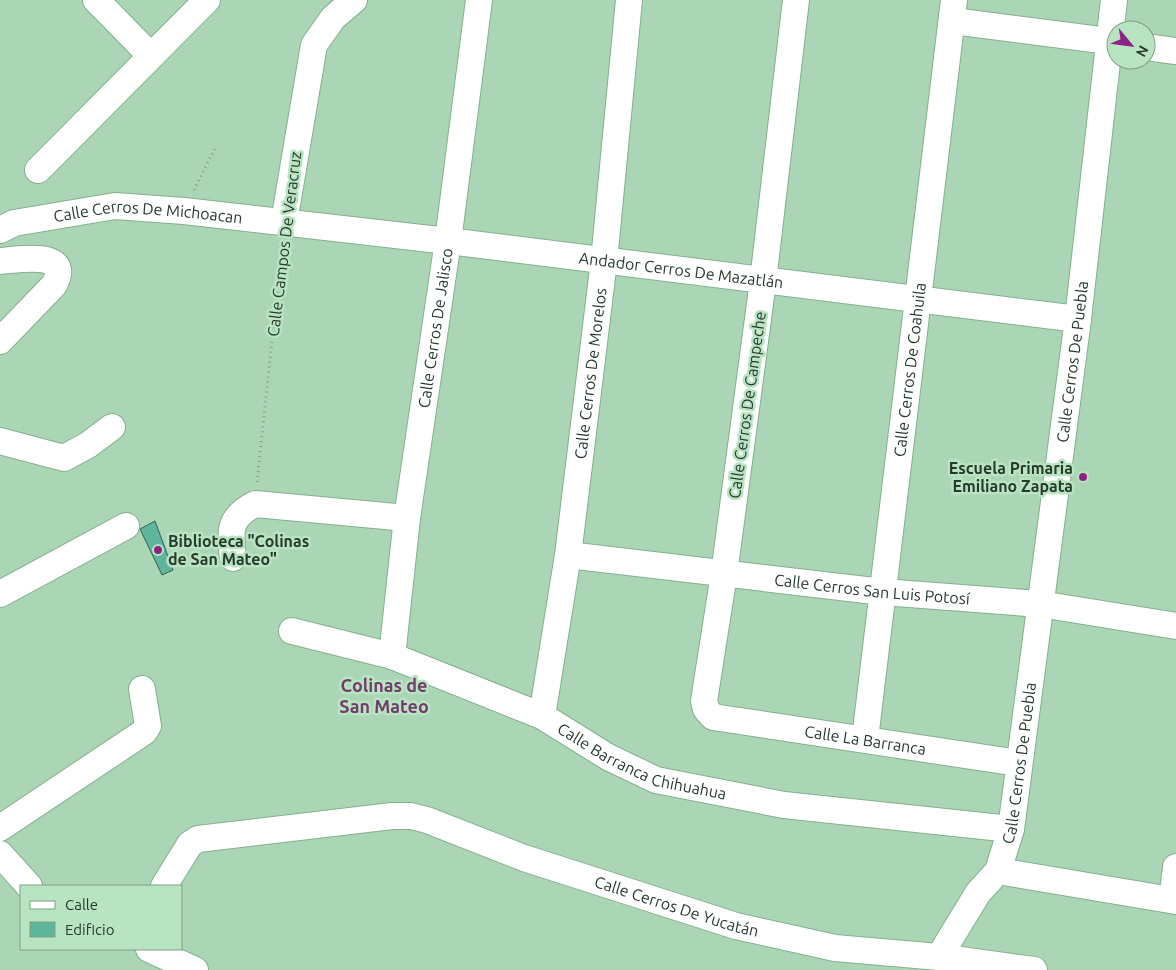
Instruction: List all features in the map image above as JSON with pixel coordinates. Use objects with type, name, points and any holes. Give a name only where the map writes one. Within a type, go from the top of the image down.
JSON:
[{"type":"street","points":[[96,0],[150,55]]},
{"type":"street","points":[[38,170],[150,55],[207,0]]},
{"type":"street","name":"Calle Campos De Veracruz","points":[[284,222],[314,45],[333,18],[354,0]]},
{"type":"street","name":"Calle Cerros De Jalisco","points":[[392,656],[407,518],[448,241],[479,0]]},
{"type":"street","name":"Calle Cerros De Morelos","points":[[542,716],[568,555],[604,261],[630,0]]},
{"type":"street","name":"Calle Cerros De Puebla","points":[[1114,0],[1114,20]]},
{"type":"street","name":"Calle Cerros De Campeche","points":[[713,717],[706,709],[704,701],[724,574],[763,281],[789,1]]},
{"type":"street","points":[[954,10],[1106,41]]},
{"type":"street","name":"Calle Cerros De Coahuila","points":[[865,739],[954,10]]},
{"type":"street","points":[[1156,48],[1176,51]]},
{"type":"street","name":"Calle Cerros De Puebla","points":[[998,871],[1011,829],[1109,70]]},
{"type":"street","name":"Calle Cerros De Michoacan","points":[[7,227],[115,206],[184,210],[284,222]]},
{"type":"street","name":"Andador Cerros De Mazatlán","points":[[284,222],[918,301],[1078,319]]},
{"type":"street","points":[[0,261],[41,257],[52,262],[57,268],[58,277],[54,285],[0,341]]},
{"type":"street","points":[[0,441],[64,458],[88,446],[112,427]]},
{"type":"street","points":[[233,558],[230,533],[247,508],[407,518]]},
{"type":"street","points":[[0,594],[126,526]]},
{"type":"street","name":"Calle Cerros San Luis Potosí","points":[[568,555],[883,592],[1040,604],[1176,626]]},
{"type":"street","name":"Calle Barranca Chihuahua","points":[[292,631],[392,656],[542,716],[608,757],[656,780],[784,805],[1011,829]]},
{"type":"street","points":[[0,828],[144,732],[148,726],[142,689]]},
{"type":"street","name":"Calle La Barranca","points":[[713,717],[1018,764]]},
{"type":"street","name":"Calle Cerros De Yucatán","points":[[165,885],[190,844],[198,839],[392,816],[411,816],[427,820],[524,858],[736,926],[835,948],[1034,970]]},
{"type":"street","points":[[0,854],[28,885]]},
{"type":"street","points":[[939,958],[978,892],[998,871],[1174,900],[1176,867]]},
{"type":"street","points":[[151,950],[195,970]]},
{"type":"path","points":[[184,210],[216,146]]},
{"type":"path","name":"Calle Campos De Veracruz","points":[[247,508],[284,222]]},
{"type":"building","name":"Biblioteca \"Colinas de San Mateo\"","points":[[155,521],[173,570],[162,575],[140,529]]},
{"type":"place","name":"Escuela Primaria Emiliano Zapata","points":[[1083,477]]},
{"type":"place","name":"Biblioteca \"Colinas de San Mateo\"","points":[[158,550]]},
{"type":"district","name":"Colinas de San Mateo","points":[[384,696]]}]
